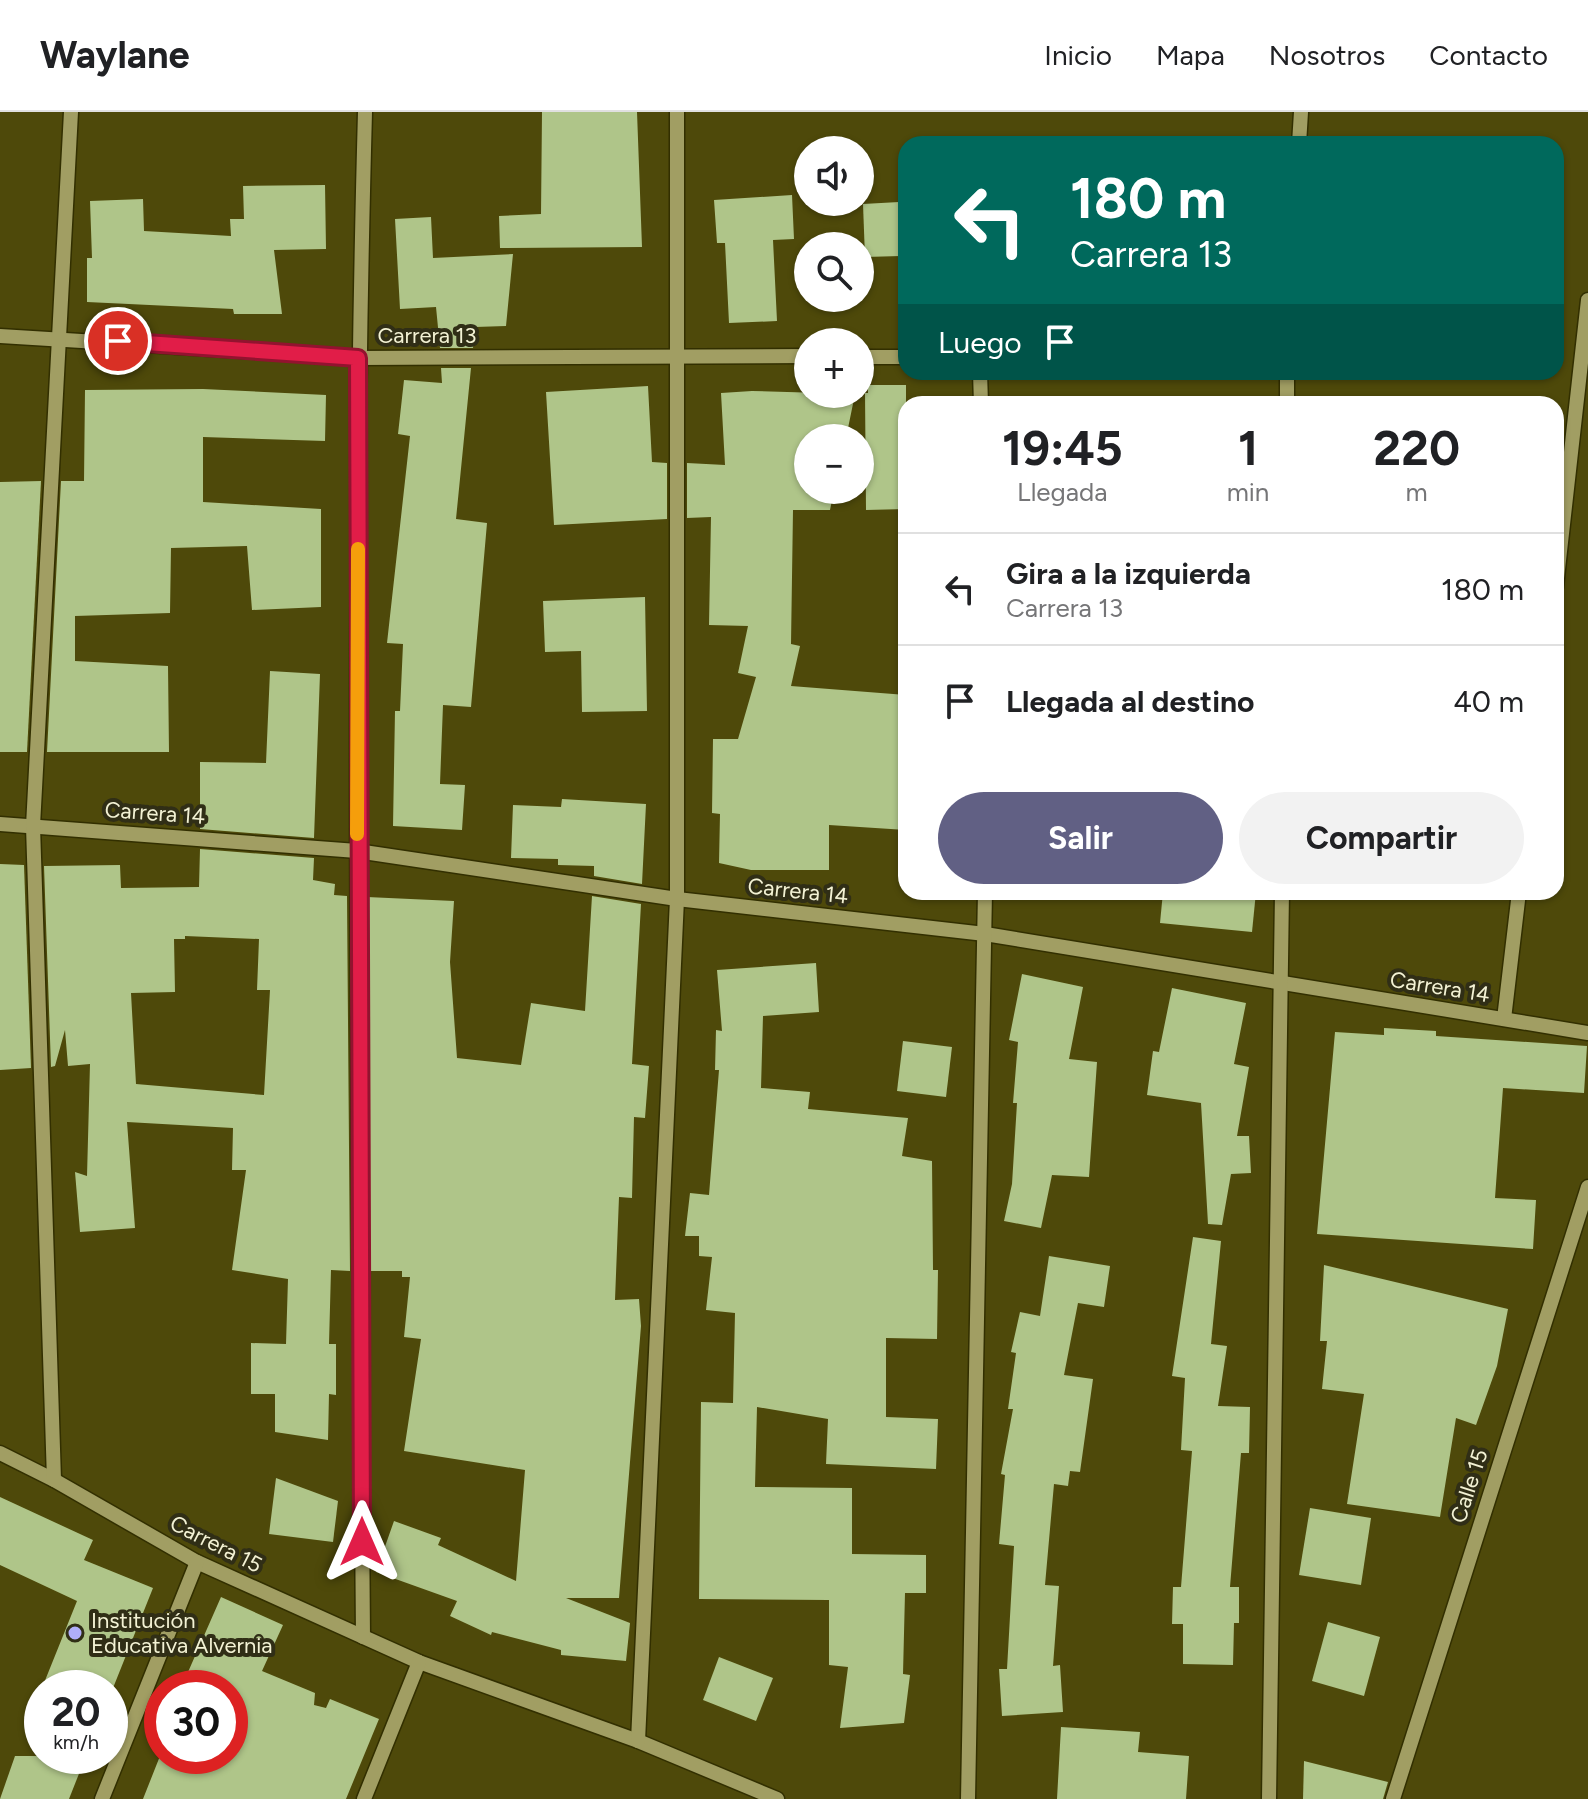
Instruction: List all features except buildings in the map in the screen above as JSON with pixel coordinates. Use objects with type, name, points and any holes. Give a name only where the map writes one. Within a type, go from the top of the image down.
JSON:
[{"type":"street","points":[[54,1480],[33,826],[71,112]]},
{"type":"street","points":[[363,1637],[357,851],[358,358],[365,112]]},
{"type":"street","points":[[638,1741],[677,899],[677,112]]},
{"type":"street","points":[[1300,136],[1301,112]]},
{"type":"street","points":[[1564,515],[1588,300]]},
{"type":"street","name":"Carrera 13","points":[[0,336],[58,337],[358,358],[794,356]]},
{"type":"street","points":[[874,357],[898,357]]},
{"type":"street","name":"Carrera 14","points":[[0,824],[357,851],[677,899],[985,934],[1588,1033]]},
{"type":"street","points":[[968,1799],[985,900]]},
{"type":"street","points":[[1269,1799],[1282,900]]},
{"type":"street","points":[[1504,1019],[1518,900]]},
{"type":"street","name":"Calle 15","points":[[1393,1799],[1588,1187]]},
{"type":"street","name":"Carrera 15","points":[[0,1453],[54,1480],[197,1562],[419,1662],[638,1741],[777,1799]]},
{"type":"street","points":[[102,1799],[197,1562]]},
{"type":"street","points":[[364,1799],[419,1662]]},
{"type":"slow traffic","points":[[357,834],[358,549]]},
{"type":"place","name":"Institución Educativa Alvernia","points":[[75,1633]]},
{"type":"route","points":[[118,341],[358,358],[357,851],[362,1542]]}]
